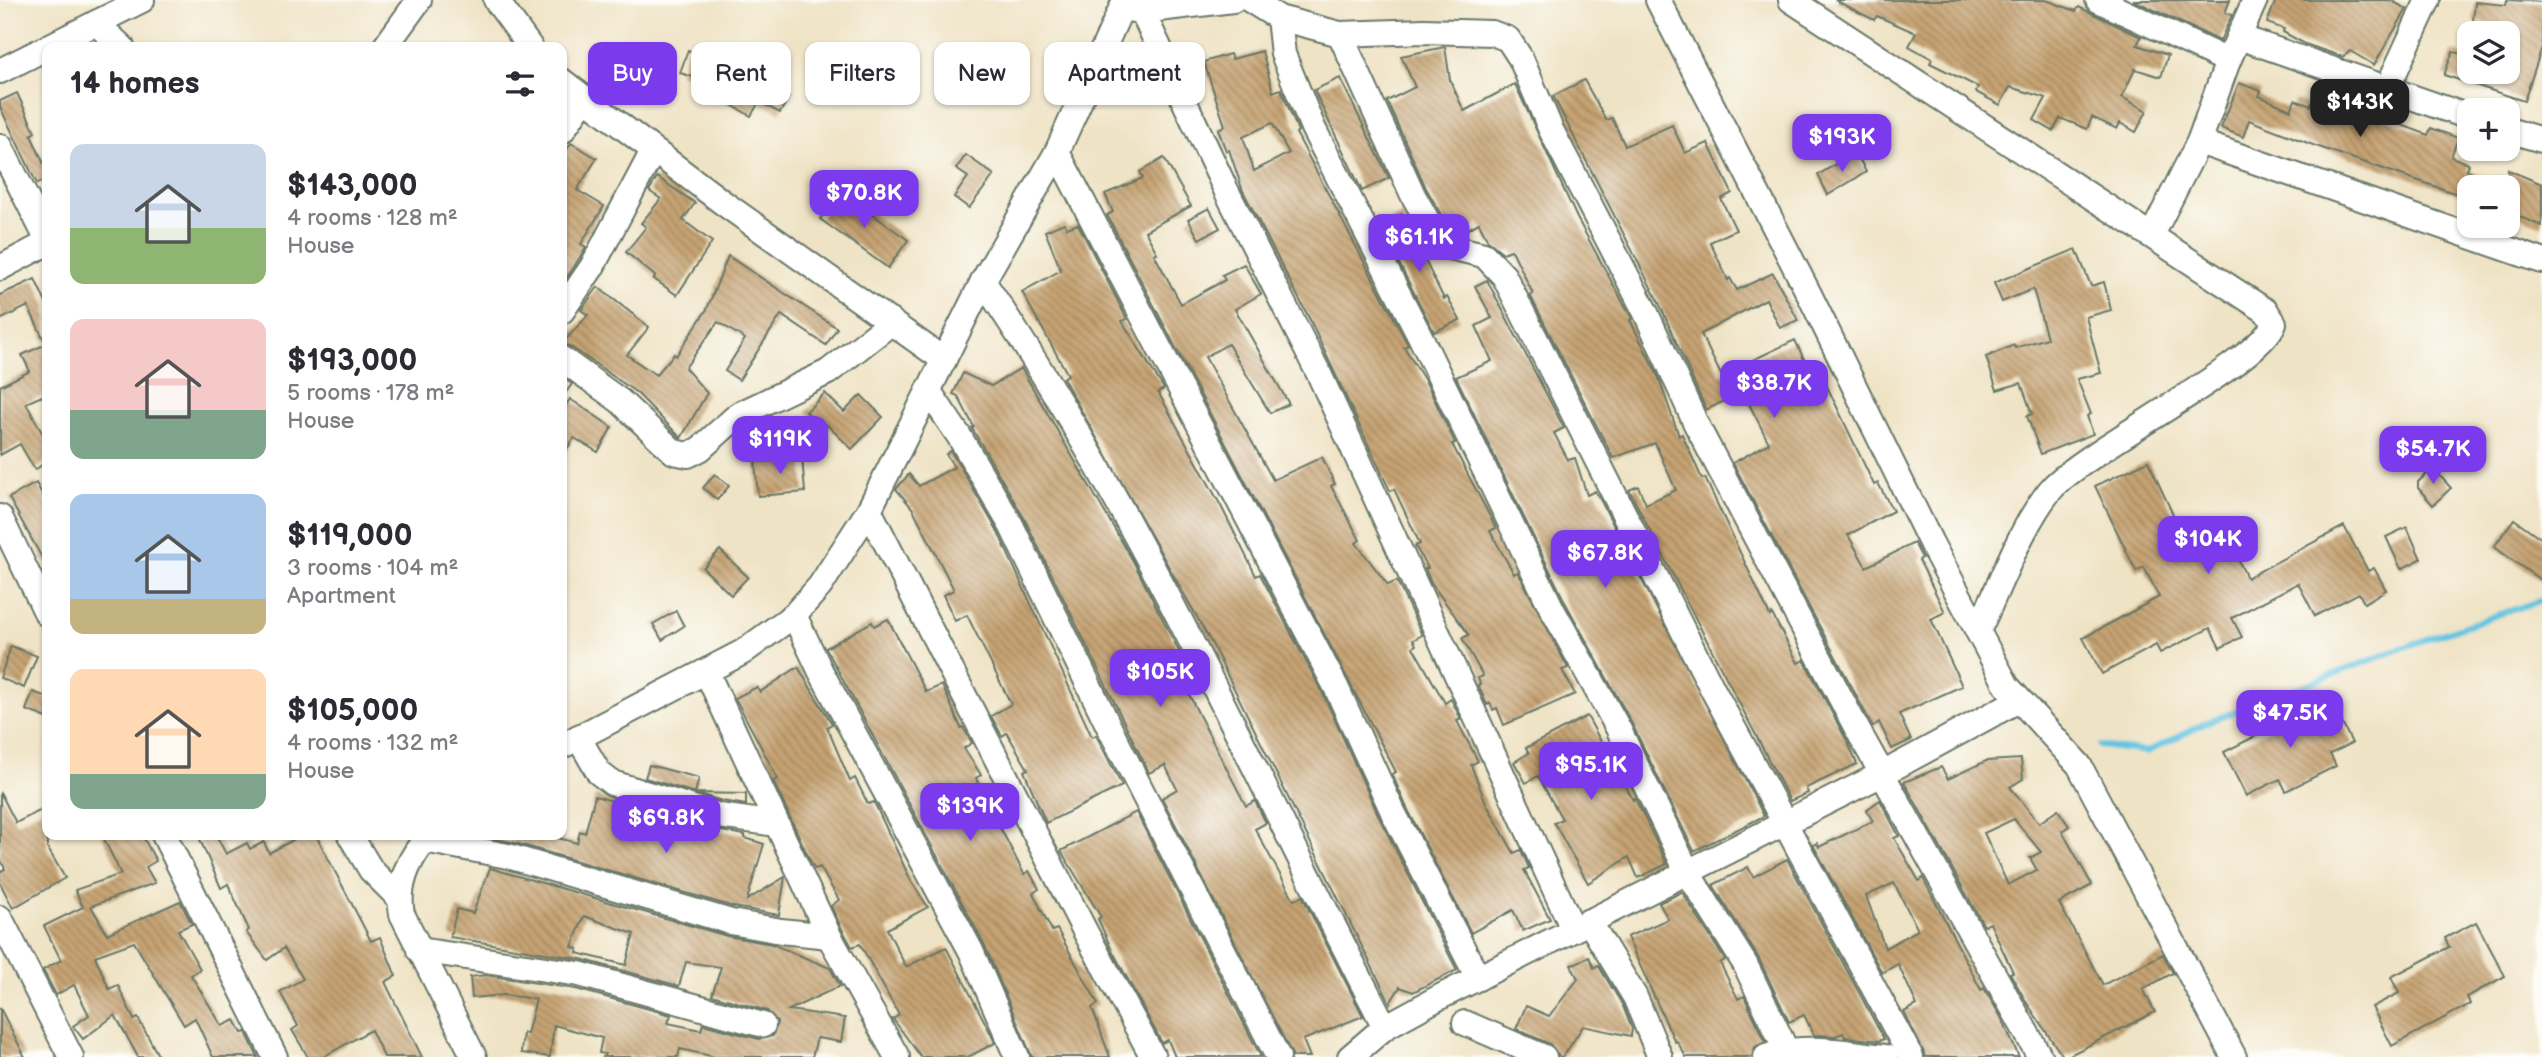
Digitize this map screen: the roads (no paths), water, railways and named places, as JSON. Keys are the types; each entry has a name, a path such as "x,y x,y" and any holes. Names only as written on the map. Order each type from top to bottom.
{"street":[{"path":"58,42 142,0"},
{"path":"389,42 419,0"},
{"path":"496,0 519,42"},
{"path":"1130,7 1234,0"},
{"path":"1250,0 1279,19 1340,34 1424,31 1492,33 1508,39 1521,59 1551,130 1646,313 1696,424 1856,727 2040,1057"},
{"path":"1658,0 1716,109 1978,632 2017,701 2079,765 2234,1057"},
{"path":"1791,0 2152,234 2266,311 2274,323 2270,335 2233,364 2090,456 2053,487 2036,510 1978,632"},
{"path":"2098,0 2228,61"},
{"path":"2152,234 2199,142 2228,61 2255,0"},
{"path":"2386,91 2428,0"},
{"path":"776,824 719,816 612,783 570,742 707,673 754,645 794,615 820,586 869,510 930,393 983,281 1057,152 1130,7"},
{"path":"1130,7 1320,376 1581,925 1635,997 1652,1051"},
{"path":"1279,19 1283,54 1313,128 1419,334 1552,609 1618,728 1688,873 1745,964 1776,1053 1885,1057"},
{"path":"96,23 117,42"},
{"path":"1340,34 1413,195 1441,245 1484,255 1504,276 1714,692 1786,821 1910,1057"},
{"path":"2239,37 2386,91 2457,113"},
{"path":"0,71 42,50"},
{"path":"567,84 653,151 944,360"},
{"path":"567,124 584,99"},
{"path":"2520,134 2542,140"},
{"path":"2199,142 2542,261"},
{"path":"0,146 42,231"},
{"path":"567,304 592,267 653,151"},
{"path":"1057,152 1336,687 1393,812 1478,978"},
{"path":"0,268 42,244"},
{"path":"983,281 1042,368 1184,625 1275,812 1385,1027"},
{"path":"567,363 620,401 674,452 688,455 700,449 738,415 828,372 891,323"},
{"path":"930,393 959,436 1011,525 1273,1055"},
{"path":"869,510 1080,922 1153,1057"},
{"path":"0,517 42,604"},
{"path":"794,615 840,708 971,951 1017,1057"},
{"path":"707,673 830,936 897,1057"},
{"path":"1350,1057 1385,1027 1884,773 2017,701"},
{"path":"166,840 275,1057"},
{"path":"353,840 371,870 398,897"},
{"path":"425,840 406,871 398,897 402,914 419,950 474,1057"},
{"path":"440,840 508,856 732,922 781,932 830,936"},
{"path":"0,918 71,1057"},
{"path":"419,950 579,974 763,1026"},
{"path":"1465,1023 1544,1057"}],"waterway":[{"path":"2100,746 2147,752 2210,721 2429,638 2542,600"}]}
